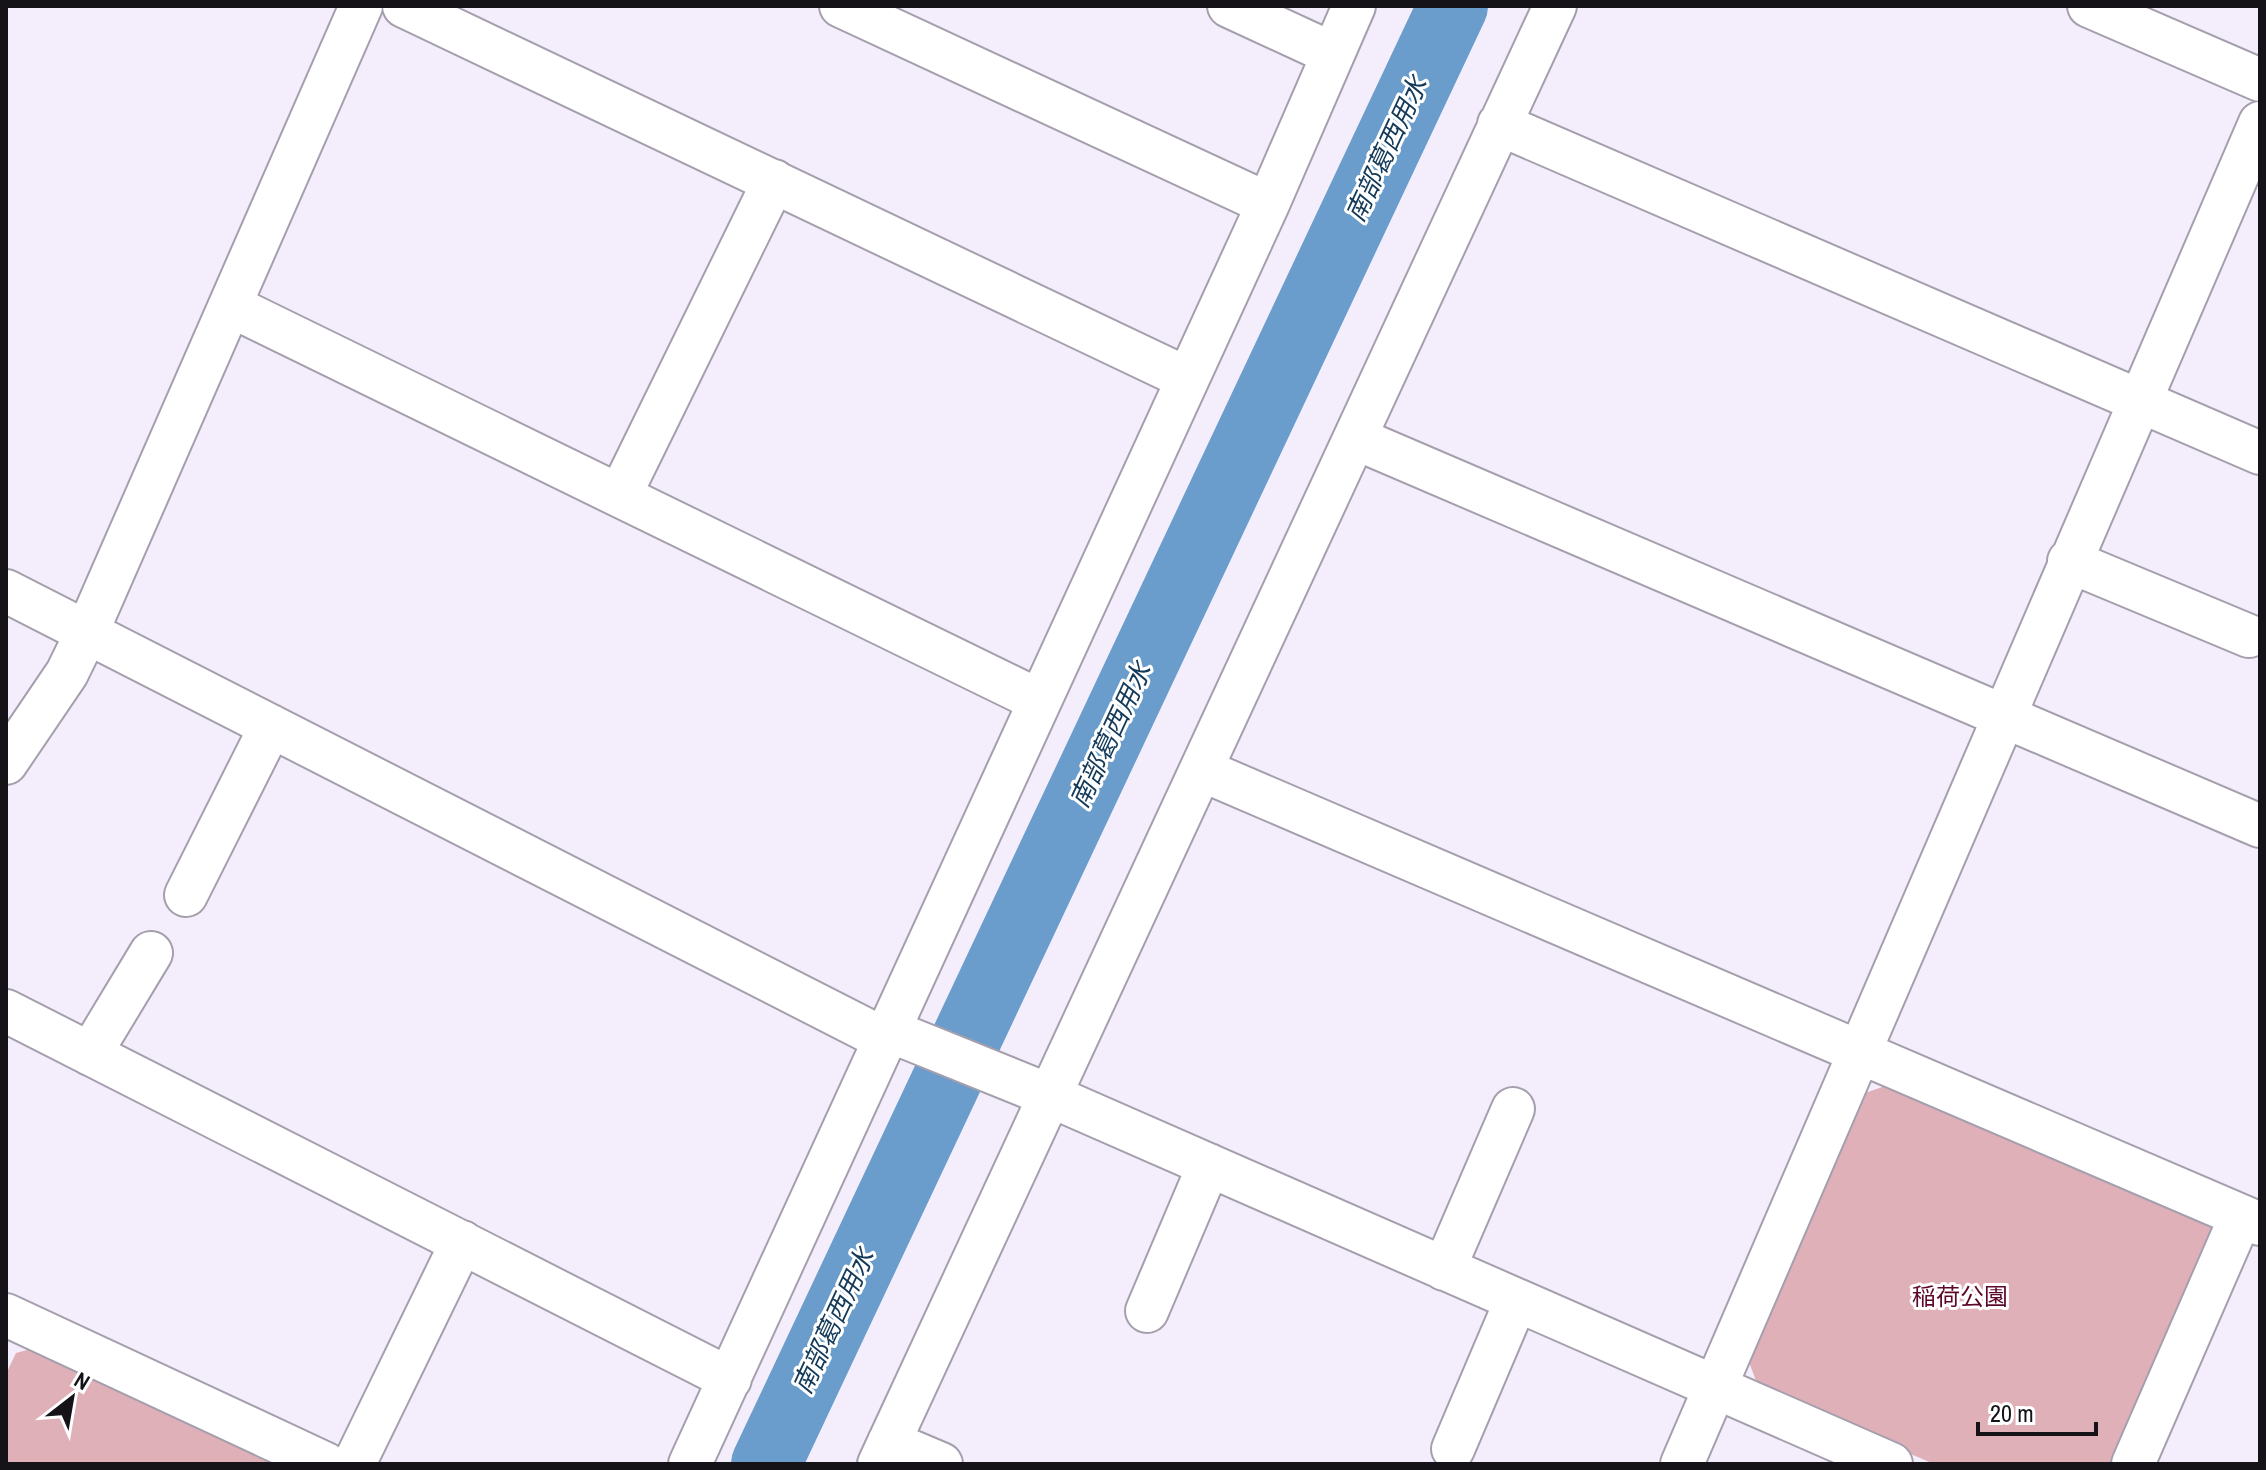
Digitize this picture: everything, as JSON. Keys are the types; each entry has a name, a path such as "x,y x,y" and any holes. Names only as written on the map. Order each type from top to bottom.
{"street":[{"path":"6,763 67,673 87,632 361,6"},
{"path":"404,6 1186,378"},
{"path":"841,6 1268,204"},
{"path":"1229,6 1333,54"},
{"path":"690,1464 1268,204 1354,6"},
{"path":"941,1464 884,1453 1555,6"},
{"path":"2089,6 2260,80"},
{"path":"1682,1464 2137,401 2260,123"},
{"path":"1499,124 2260,453"},
{"path":"620,495 774,181"},
{"path":"231,306 1040,701"},
{"path":"1355,438 2260,826"},
{"path":"2069,561 2249,636"},
{"path":"6,591 888,1036 1051,1096 1891,1464"},
{"path":"186,895 271,726"},
{"path":"1202,770 2250,1220 2133,1464"},
{"path":"90,1054 151,953"},
{"path":"6,1011 730,1379"},
{"path":"1444,1269 1513,1109"},
{"path":"1147,1311 1209,1165"},
{"path":"354,1464 462,1242"},
{"path":"1453,1449 1516,1301"},
{"path":"9,1325 326,1464"}],"green space":[{"name":"稲荷公園","path":"1885,1086 2207,1222 2216,1237 2116,1464 1934,1464 1759,1389 1749,1362 1865,1093"},
{"path":"34,1348 287,1464 6,1464 6,1374 16,1353"}],"waterway":[{"name":"南部葛西用水","path":"766,1464 1453,6"}]}
